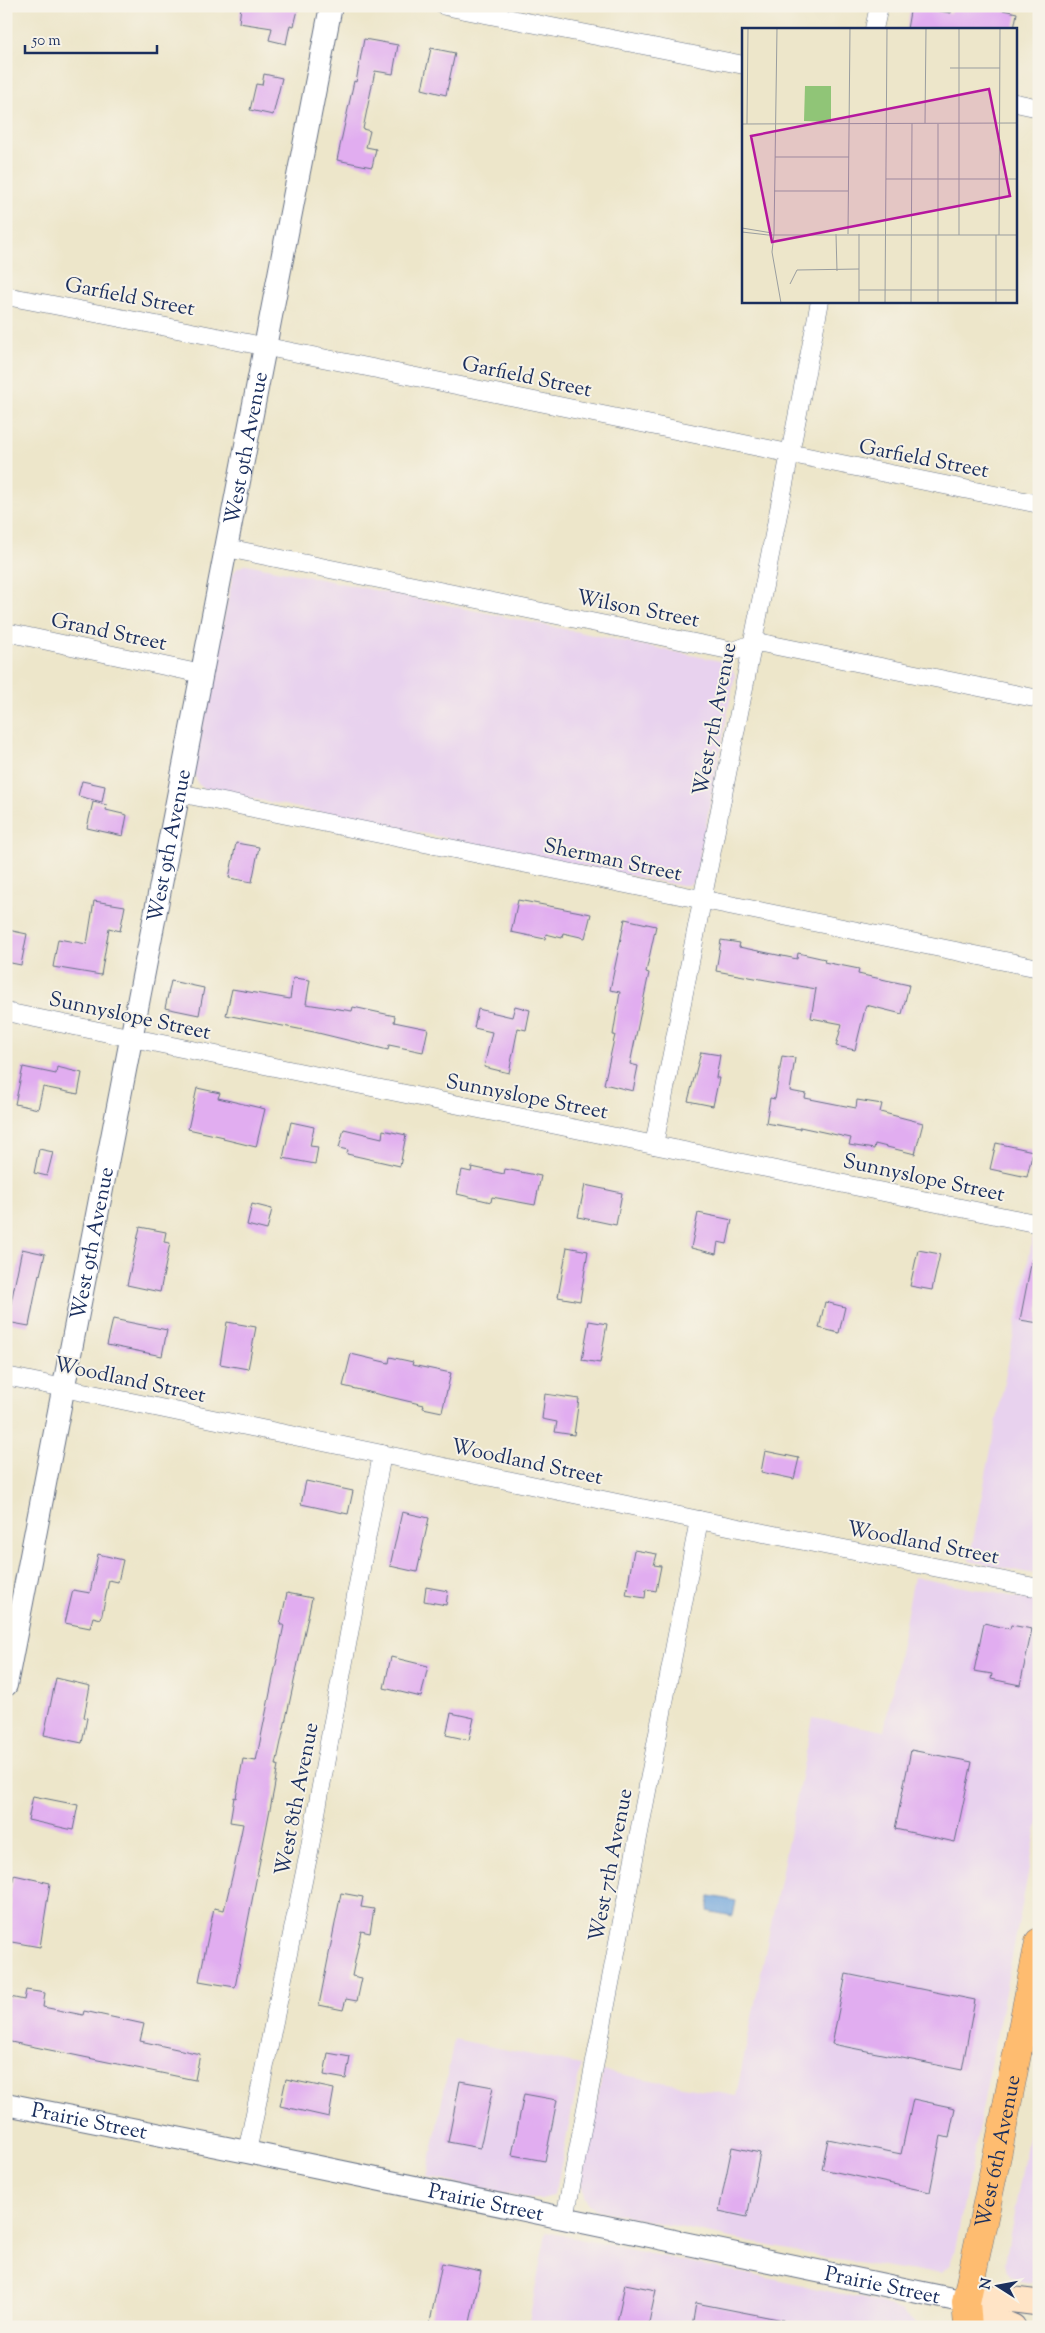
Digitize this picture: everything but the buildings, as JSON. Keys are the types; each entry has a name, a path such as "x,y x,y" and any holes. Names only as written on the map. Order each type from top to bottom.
{"main road":[{"name":"West 6th Avenue","path":"952,2327 967,2314 1039,1942"},
{"name":"Prairie Street","path":"967,2314 990,2297 1039,2303"},
{"name":"Prairie Street","path":"967,2314 987,2316 1013,2327"}],"street":[{"name":"West 9th Avenue","path":"6,1685 332,6"},
{"path":"445,6 742,65"},
{"path":"874,28 879,6"},
{"path":"1018,103 1039,108"},
{"name":"Garfield Street","path":"6,296 266,344 790,454 1039,504"},
{"name":"West 7th Avenue","path":"654,1145 820,302"},
{"name":"Wilson Street","path":"227,548 734,650 762,643 1039,699"},
{"name":"Grand Street","path":"6,632 202,674"},
{"name":"Sherman Street","path":"179,793 1039,968"},
{"name":"Sunnyslope Street","path":"6,1012 1039,1224"},
{"name":"Woodland Street","path":"6,1376 699,1520 1039,1588"},
{"name":"West 8th Avenue","path":"247,2152 308,1858 382,1454"},
{"name":"West 7th Avenue","path":"564,2218 699,1520"},
{"name":"Prairie Street","path":"6,2104 564,2218 967,2314"}],"shaded area":[{"path":"247,564 730,663 735,675 696,876 693,882 688,885 677,885 205,789 198,784 194,774 194,767 233,574 237,568"},
{"path":"1033,1236 1039,1237 1039,1575 969,1561"},
{"path":"914,1577 1039,1602 1039,1818 954,2254 949,2265 941,2271 920,2272 808,2254 597,2210 588,2203 584,2196 581,2181 603,2071 736,2096 813,1718 884,1731"},
{"path":"454,2039 581,2065 557,2185 552,2196 534,2199 427,2177"},
{"path":"1039,2079 1039,2284 1020,2281 1011,2276 1007,2271 1005,2262"},
{"path":"546,2232 880,2302 903,2311 918,2327 528,2327"}],"water":[{"path":"710,1896 736,1901 733,1916 707,1911"}]}
